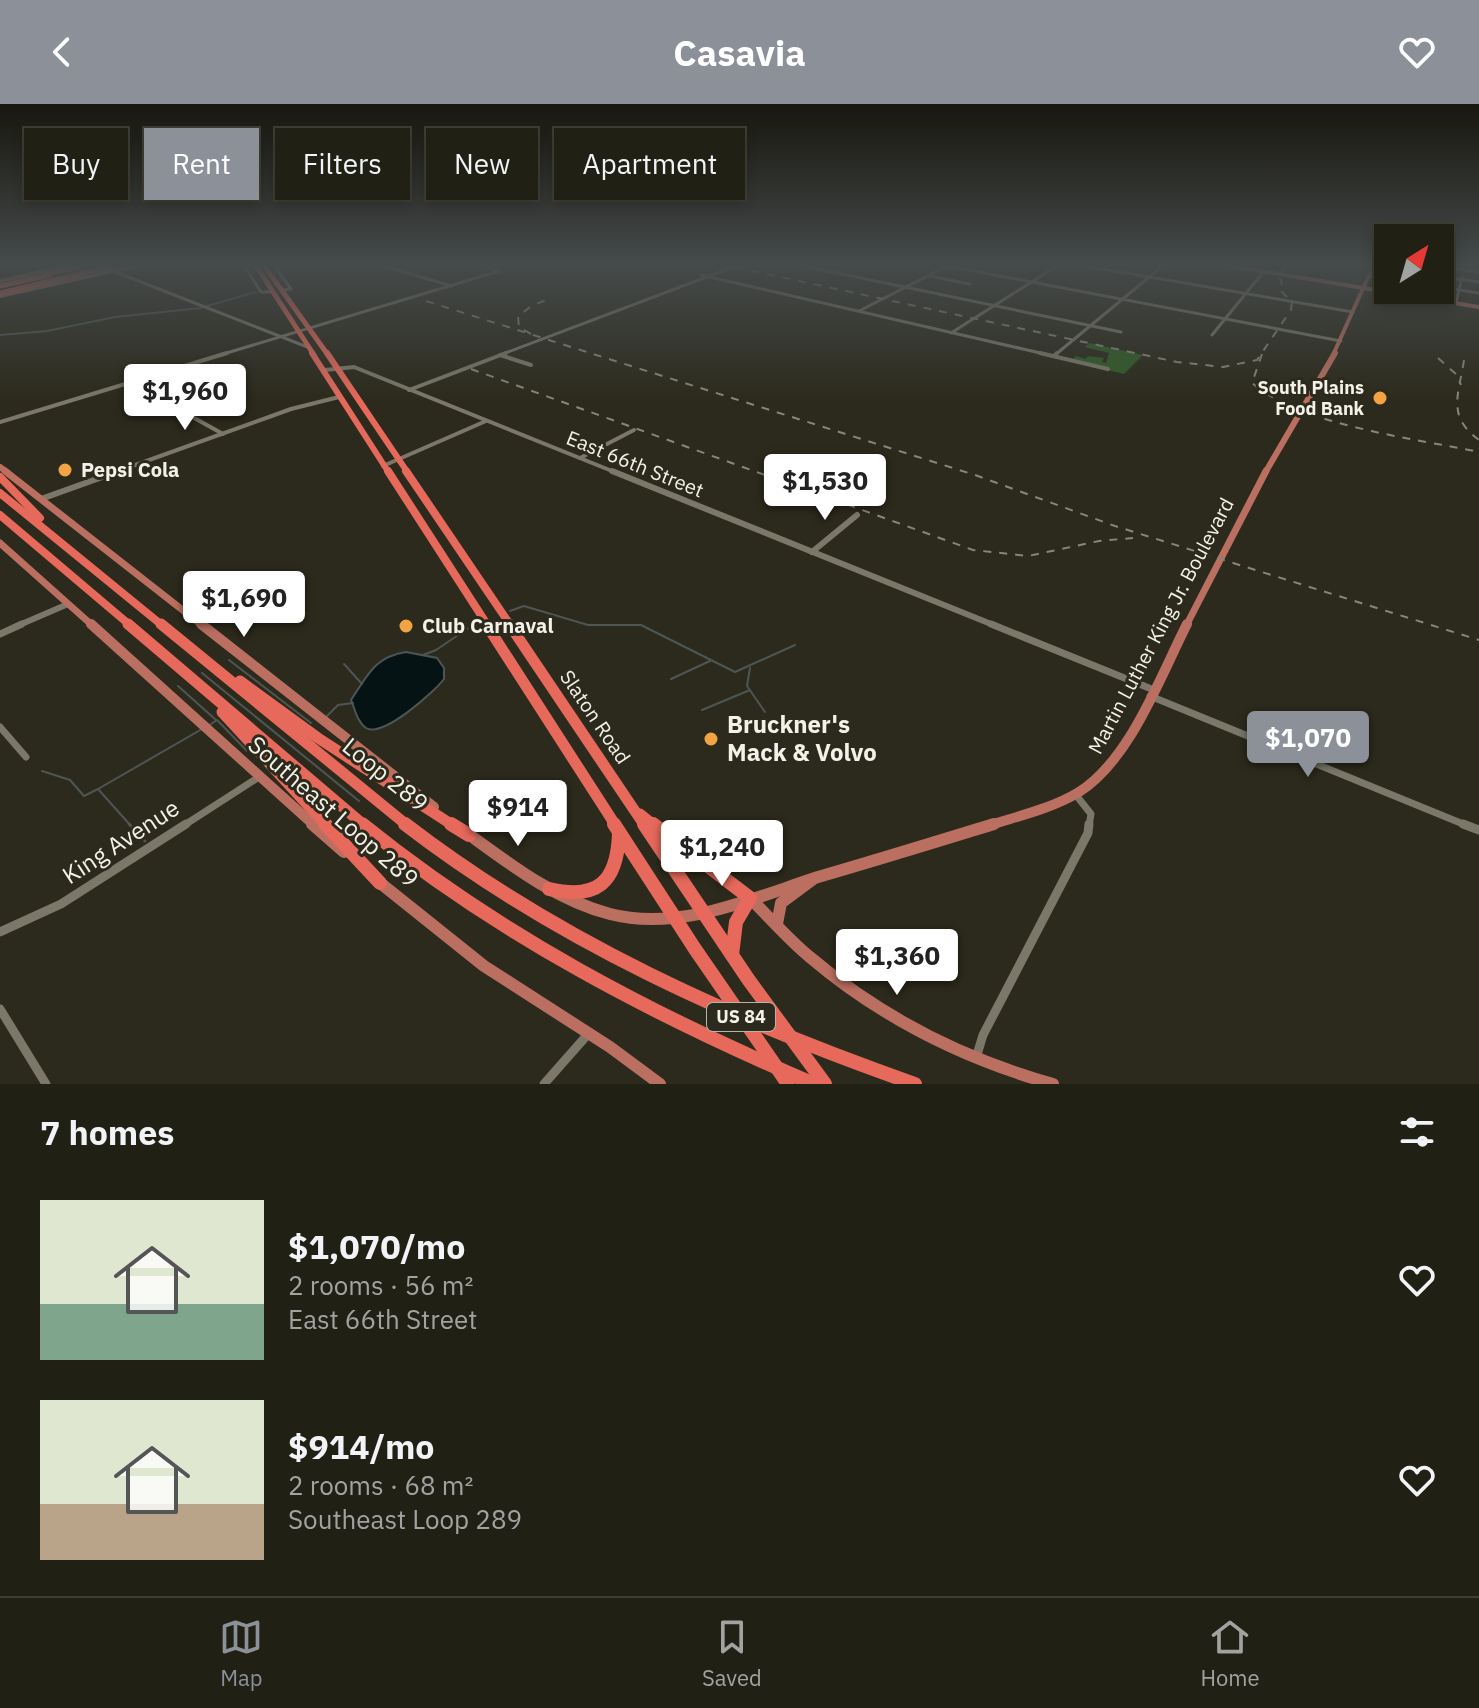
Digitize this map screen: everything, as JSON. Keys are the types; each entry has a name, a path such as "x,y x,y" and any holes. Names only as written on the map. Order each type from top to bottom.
{"highway":[{"name":"Slaton Road","path":"290,310 337,368 633,810 825,1084"},
{"name":"Slaton Road","path":"304,330 310,348 339,397 410,509 422,521 675,918 788,1084"},
{"path":"349,412 365,409"},
{"path":"0,477 67,546"},
{"name":"Loop 289","path":"0,493 408,826 472,873 577,936 697,999 846,1060 915,1084"},
{"path":"0,515 365,826 459,898 549,955 711,1040 814,1084"},
{"path":"0,524 33,543"},
{"path":"187,645 318,738 469,835"},
{"path":"167,656 176,671 216,705 380,883"},
{"path":"566,746 585,738"},
{"path":"633,810 750,898 736,922 732,955"},
{"path":"549,889 578,893 604,884 618,861 619,830"}],"main road":[{"name":"Martin Luther King Jr. Boulevard","path":"675,918 1045,808 1076,795 1115,761 1286,433 1341,341 1353,312"},
{"path":"0,467 469,835 549,889 579,904 610,914 643,919 675,918"},
{"name":"Southeast Loop 289","path":"0,543 380,883 483,966 589,1033 660,1084"},
{"path":"777,925 775,915 779,904 818,875"},
{"path":"750,898 809,957 869,1002 926,1035 976,1058 1053,1084"}],"street":[{"path":"214,310 310,348"},
{"path":"0,422 372,310"},
{"path":"409,390 617,310"},
{"path":"852,310 1108,369"},
{"path":"951,333 987,310"},
{"path":"1016,310 1121,332"},
{"path":"1054,356 1110,310"},
{"path":"1177,310 1341,341"},
{"path":"1212,335 1232,310"},
{"path":"1340,310 1353,312"},
{"path":"500,355 531,365"},
{"name":"East 66th Street","path":"325,370 354,367 812,552 1479,830"},
{"path":"41,499 301,406 339,397"},
{"path":"171,405 223,434"},
{"path":"383,466 486,421"},
{"path":"579,459 634,430"},
{"path":"812,552 857,515"},
{"path":"0,634 68,604"},
{"path":"0,727 26,757"},
{"name":"King Avenue","path":"0,932 61,904 259,777"},
{"path":"976,1058 983,1035 1088,833 1091,814 1076,795"},
{"path":"0,1009 46,1084"},
{"path":"544,1084 589,1033"}],"green space":[{"path":"1089,343 1143,355 1124,374 1071,361 1076,356 1086,359 1088,356 1104,358 1102,362 1106,363 1109,353 1085,347"}],"shaded area":[{"path":"406,652 437,658 444,668 444,679 396,720 374,729 366,728 358,719 351,700 379,663"}],"waterway":[{"path":"0,335 47,331 115,317 184,310"},
{"path":"510,611 524,606 588,625 641,625 735,672 795,645"},
{"path":"423,655 436,650 476,623"},
{"path":"229,660 311,723"},
{"path":"671,679 710,661"},
{"path":"344,664 362,684"},
{"path":"750,668 747,686 750,690"},
{"path":"202,673 359,801"},
{"path":"178,686 216,720"},
{"path":"702,710 750,690"},
{"path":"750,690 765,712"},
{"path":"327,716 338,705 353,703"},
{"path":"208,726 217,720 247,751"},
{"path":"98,789 202,729"},
{"path":"42,771 70,780 84,796 98,789"},
{"path":"98,789 131,826"},
{"path":"129,824 145,841"}],"railway":[{"path":"454,310 975,475 1115,526 1479,640"},
{"path":"527,310 518,316 519,327 531,334"},
{"path":"933,310 1177,362 1223,367 1257,360 1291,310"},
{"path":"1262,354 1252,383 1300,410 1360,428 1479,452"},
{"path":"1438,358 1457,375 1460,383"},
{"path":"1460,383 1464,360"},
{"path":"471,369 973,550 1028,556 1099,541 1133,538"},
{"path":"1460,383 1458,413 1479,440"}],"place":[{"name":"South Plains Food Bank","path":"1380,398"},
{"name":"Pepsi Cola","path":"65,470"},
{"name":"Club Carnaval","path":"406,626"},
{"name":"Bruckner's Mack & Volvo","path":"711,739"}]}
